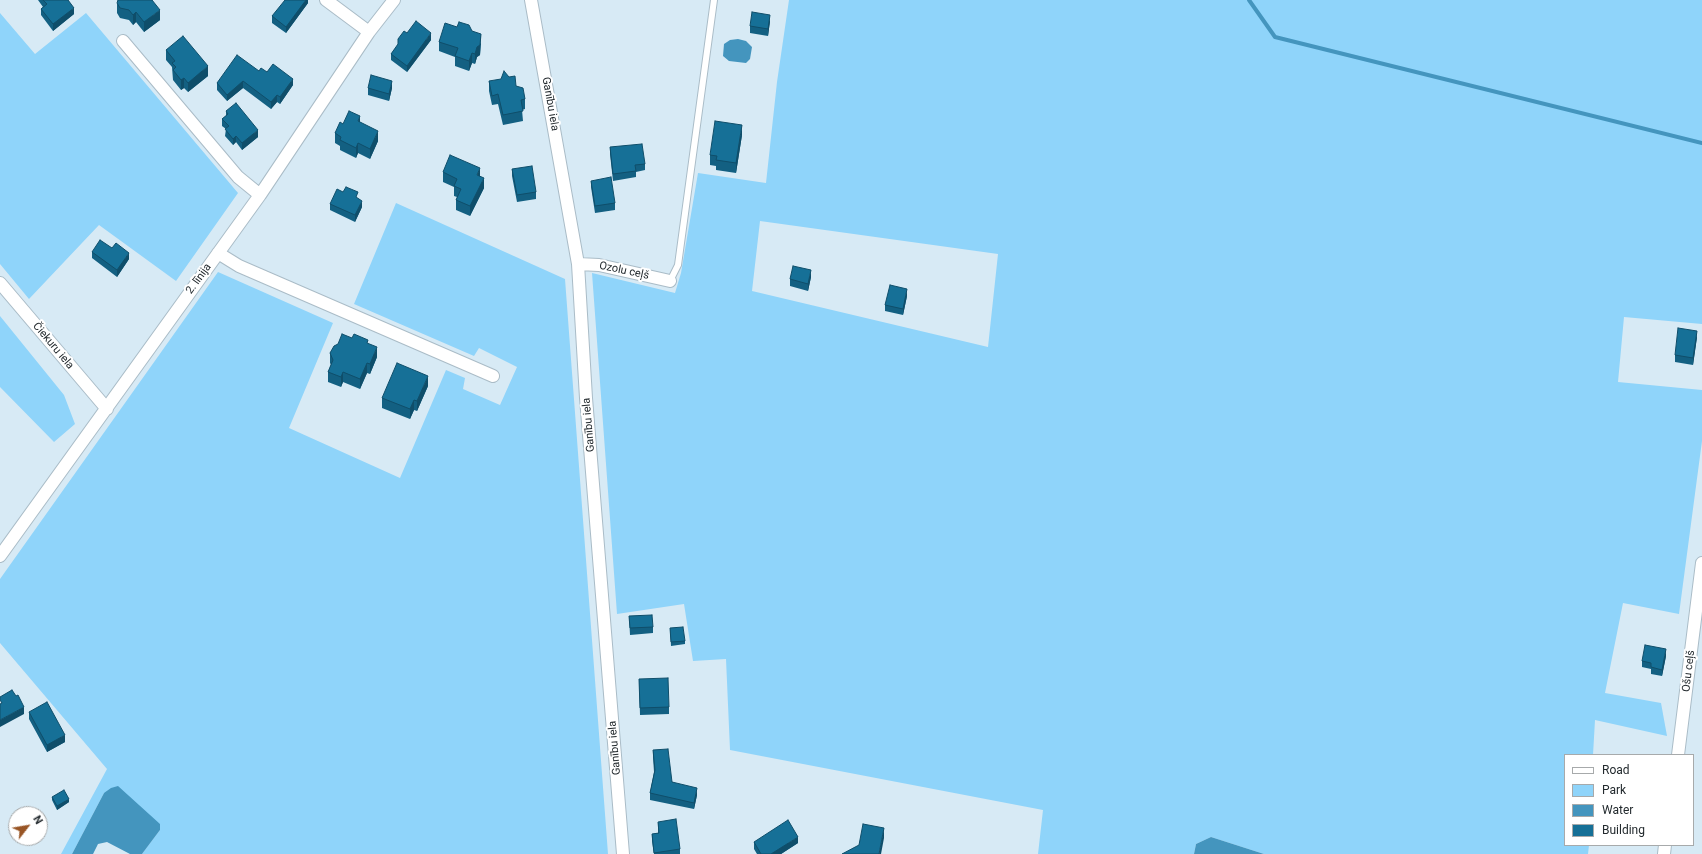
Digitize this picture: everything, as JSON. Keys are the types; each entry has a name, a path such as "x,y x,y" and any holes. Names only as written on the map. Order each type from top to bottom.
{"street":[{"path":"326,0 369,32"},
{"name":"2. līnija","path":"0,556 260,194 369,32 394,0"},
{"name":"Ganību iela","path":"531,0 578,264 586,398 623,854"},
{"path":"123,41 238,177 260,194"},
{"path":"218,253 239,266 493,376"},
{"name":"Ozolu ceļš","path":"578,264 599,265 670,281"},
{"name":"Čiekuru iela","path":"0,283 107,409"},
{"name":"Ošu ceļš","path":"1678,754 1701,581 1702,563"}],"lane":[{"path":"670,281 678,265 714,0"}],"green space":[{"path":"789,0 1702,0 1702,324 1624,317 1618,382 1702,390 1702,441 1679,614 1623,603 1605,693 1661,703 1667,736 1595,720 1593,754 1564,754 1564,846 1589,846 1588,854 1264,854 1211,837 1196,844 1194,854 1038,854 1043,810 730,750 726,659 693,661 684,604 617,614 592,273 675,293 681,273 698,173 766,183 777,82","holes":["760,221 998,254 988,347 752,291"]},
{"path":"0,13 35,54 86,13 238,193 176,281 99,225 29,299 0,264"},
{"path":"396,203 565,279 608,854 142,854 160,830 104,793 72,854 61,854 107,769 0,643 0,579 218,272 333,323 289,428 400,478 446,370 465,378 463,389 500,405 517,367 479,348 474,356 354,304"},
{"path":"0,316 64,395 75,424 54,442 0,387"}],"water":[{"path":"738,39 746,41 752,47 750,59 746,63 729,61 723,56 724,44 730,40"},
{"path":"118,786 160,824 160,830 142,854 130,854 107,842 98,844 93,854 72,854 104,793 111,788"},
{"path":"1211,837 1264,854 1194,854 1196,844"}],"building":[{"path":"43,0 68,0 74,8 53,24 41,9 47,4"},
{"path":"118,0 152,0 160,10 144,22 136,12 133,15 129,10 120,8 117,3"},
{"path":"285,0 306,0 286,27 272,16"},
{"path":"752,12 770,15 768,29 750,26"},
{"path":"416,21 431,33 407,66 391,54 398,44 398,39 404,31 407,33"},
{"path":"459,22 469,25 472,31 481,34 480,45 477,47 475,54 472,53 469,61 455,56 458,48 439,42 445,23 457,27"},
{"path":"183,36 208,66 188,83 184,78 181,80 173,70 176,67 172,63 175,61 166,50"},
{"path":"237,55 259,71 261,68 267,72 273,64 293,79 280,97 277,95 271,102 243,81 227,95 217,83"},
{"path":"504,71 509,77 515,76 516,86 523,88 525,99 521,100 523,111 503,115 498,94 492,96 489,81 501,79"},
{"path":"371,75 392,81 389,94 368,88"},
{"path":"236,103 258,130 242,143 236,136 233,139 225,129 229,126 222,119 228,114 226,111"},
{"path":"349,111 360,116 358,121 378,131 370,149 358,143 356,148 340,140 341,137 335,133 340,122 343,124"},
{"path":"715,121 742,125 736,163 716,160 717,156 710,155"},
{"path":"642,144 645,164 635,165 636,171 613,174 610,147"},
{"path":"450,155 480,168 477,175 484,178 470,206 456,200 461,189 454,186 457,179 443,172"},
{"path":"532,166 536,192 517,195 512,169"},
{"path":"611,177 615,203 595,206 591,181"},
{"path":"346,187 358,192 356,197 362,201 355,215 330,204 337,189 343,192"},
{"path":"100,240 112,248 116,243 129,253 117,270 92,252"},
{"path":"793,266 811,270 808,284 790,279"},
{"path":"890,285 907,289 903,309 885,305"},
{"path":"1678,328 1697,331 1693,358 1675,355"},
{"path":"342,334 352,338 354,334 368,340 367,343 377,347 370,364 367,363 360,379 343,372 341,377 328,372 333,360 330,353 334,346 338,344"},
{"path":"397,363 428,376 417,401 414,400 410,409 382,398"},
{"path":"652,615 653,627 630,628 629,616"},
{"path":"683,627 685,641 671,642 670,628"},
{"path":"1645,645 1666,649 1662,670 1651,667 1651,663 1642,661"},
{"path":"668,678 669,707 640,708 639,679"},
{"path":"12,690 16,696 18,695 24,707 0,720 0,704 2,703 0,697"},
{"path":"47,702 65,735 47,745 29,712"},
{"path":"668,749 672,782 697,788 694,803 650,793 655,770 653,750"},
{"path":"64,790 69,799 57,806 52,797"},
{"path":"676,819 680,849 654,853 652,834 659,833 658,822"},
{"path":"788,820 798,837 771,854 761,854 754,842"},
{"path":"863,824 884,828 879,854 842,854 859,845"}],"waterway":[{"path":"1249,0 1275,37 1702,143"}]}
